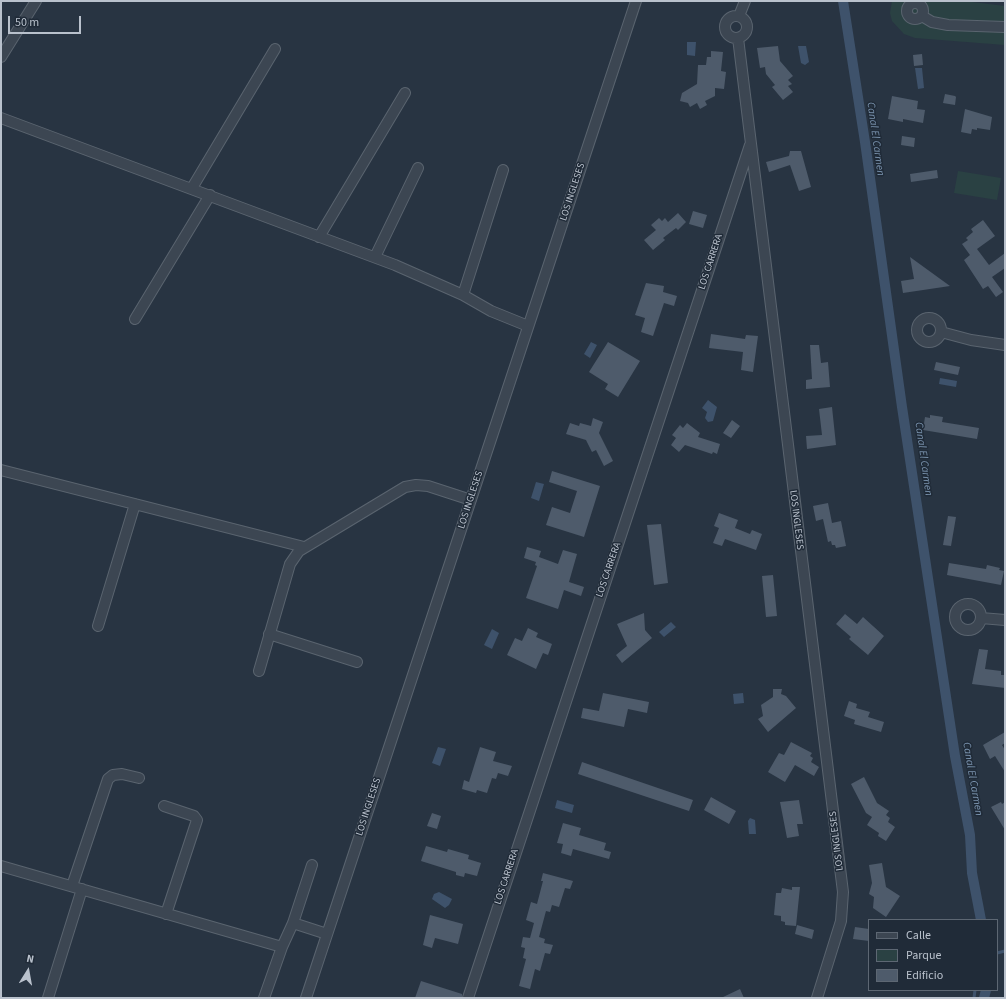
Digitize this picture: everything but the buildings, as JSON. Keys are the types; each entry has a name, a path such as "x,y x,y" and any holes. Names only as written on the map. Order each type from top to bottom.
{"street":[{"path":"1,57 36,1"},
{"name":"LOS INGLESES","path":"306,998 636,1"},
{"path":"739,16 745,1"},
{"path":"739,16 744,19 747,28 744,34 738,38 728,34 725,27 726,23 731,17 739,16"},
{"path":"922,16 932,22 948,25 1005,27"},
{"name":"LOS INGLESES","path":"738,38 843,896 841,921 817,998"},
{"path":"192,188 275,49"},
{"path":"319,236 405,93"},
{"path":"1,118 192,188 416,273 491,311 528,326"},
{"name":"LOS CARRERA","path":"468,998 751,141"},
{"path":"375,257 418,168"},
{"path":"463,296 503,170"},
{"path":"135,319 210,195"},
{"path":"941,332 971,340 1005,345"},
{"path":"1,470 304,547"},
{"path":"259,672 269,634 294,555 304,547 405,487 416,485 428,486 471,500"},
{"path":"98,626 135,504"},
{"path":"981,618 1005,620"},
{"path":"269,634 357,662"},
{"path":"72,886 108,779 113,775 122,774 139,778"},
{"path":"164,806 194,816 197,820 166,914"},
{"path":"264,998 282,947 293,923 312,865"},
{"path":"1,866 282,947"},
{"path":"48,998 82,889"},
{"path":"293,923 327,934"}],"green space":[{"path":"892,1 964,1 1005,6 1005,45 915,38 904,34 892,21 890,13"},
{"path":"958,171 1001,178 997,200 954,193"}],"water":[{"path":"687,42 696,42 695,56 687,55"},
{"path":"798,46 806,46 809,62 805,65 801,63"},
{"path":"915,68 922,68 924,88 918,89"},
{"path":"591,342 597,345 590,358 584,354"},
{"path":"940,378 957,381 956,387 939,384"},
{"path":"708,400 717,407 713,421 708,422 705,418 707,412 702,408"},
{"path":"536,482 544,484 539,501 531,498"},
{"path":"671,622 676,627 664,637 659,632"},
{"path":"492,629 499,633 492,649 484,645"},
{"path":"743,693 744,703 734,704 733,694"},
{"path":"438,747 446,749 440,766 432,763"},
{"path":"557,800 574,805 572,813 555,808"},
{"path":"750,818 755,820 756,834 749,834 748,821"},
{"path":"439,892 452,899 449,905 445,908 432,899 434,894"}],"waterway":[{"name":"Canal El Carmen","path":"843,1 865,142 902,407 955,756 970,835 972,873 981,919"},
{"path":"998,953 1005,951"},
{"path":"974,998 975,991"},
{"name":"Canal El Carmen","path":"984,998 986,991"}]}
